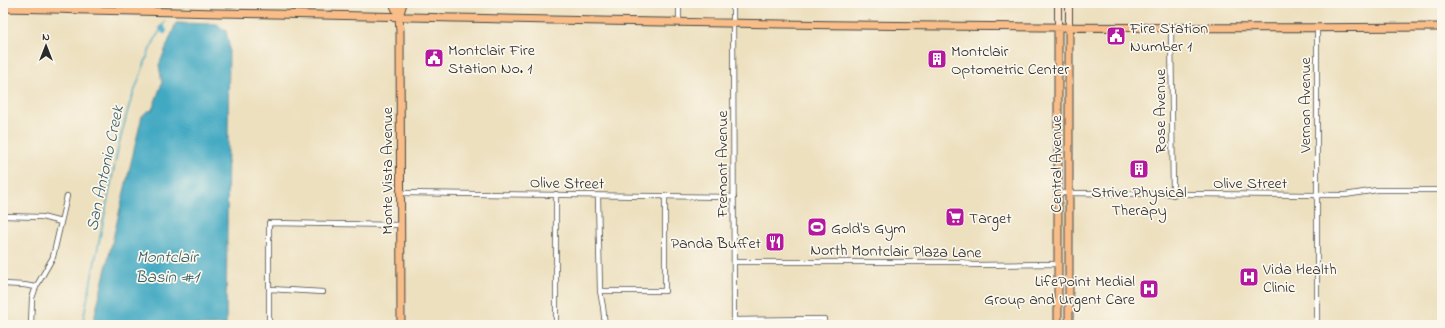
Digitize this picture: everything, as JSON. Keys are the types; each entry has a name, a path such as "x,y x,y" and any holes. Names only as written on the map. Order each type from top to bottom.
{"main road":[{"name":"Monte Vista Avenue","path":"394,3 399,17"},
{"name":"Monte Vista Avenue","path":"401,325 399,17 403,3"},
{"name":"Central Avenue","path":"1058,3 1058,325"},
{"name":"Central Avenue","path":"1069,3 1069,325"},
{"path":"3,8 733,24 1171,28 1442,27"}],"street":[{"path":"678,3 678,23"},
{"name":"Fremont Avenue","path":"733,3 734,322"},
{"name":"Rose Avenue","path":"1171,28 1173,195"},
{"name":"Vernon Avenue","path":"1317,28 1317,325"},
{"name":"Olive Street","path":"1058,193 1345,195 1377,190 1442,190"},
{"name":"Olive Street","path":"400,193 734,197"},
{"path":"556,194 556,325"},
{"path":"31,325 32,298 53,258 67,196"},
{"path":"598,196 600,291 605,325"},
{"path":"600,291 665,291 665,197"},
{"path":"3,216 42,217 61,222"},
{"path":"269,325 269,223 400,225"},
{"name":"North Montclair Plaza Lane","path":"734,262 962,262 972,265 1058,264"},
{"path":"3,284 24,285 36,288"},
{"path":"270,290 323,292"},
{"path":"734,322 824,319 824,325"}],"water":[{"name":"Montclair Basin #1","path":"176,23 217,24 226,31 229,45 226,325 93,325 142,116 146,112 152,110 162,83 159,65"}],"waterway":[{"name":"San Antonio Creek","path":"82,325 119,144 129,106 150,49 165,21"}],"place":[{"name":"Fire Station Number 1","path":"1116,36"},
{"name":"Montclair Fire Station No. 1","path":"434,58"},
{"name":"Montclair Optometric Center","path":"937,59"},
{"name":"Strive Physical Therapy","path":"1139,169"},
{"name":"Target","path":"955,217"},
{"name":"Gold's Gym","path":"817,227"},
{"name":"Panda Buffet","path":"775,242"},
{"name":"Vida Health Clinic","path":"1249,277"},
{"name":"LifePoint Medial Group and Urgent Care","path":"1149,289"}]}
